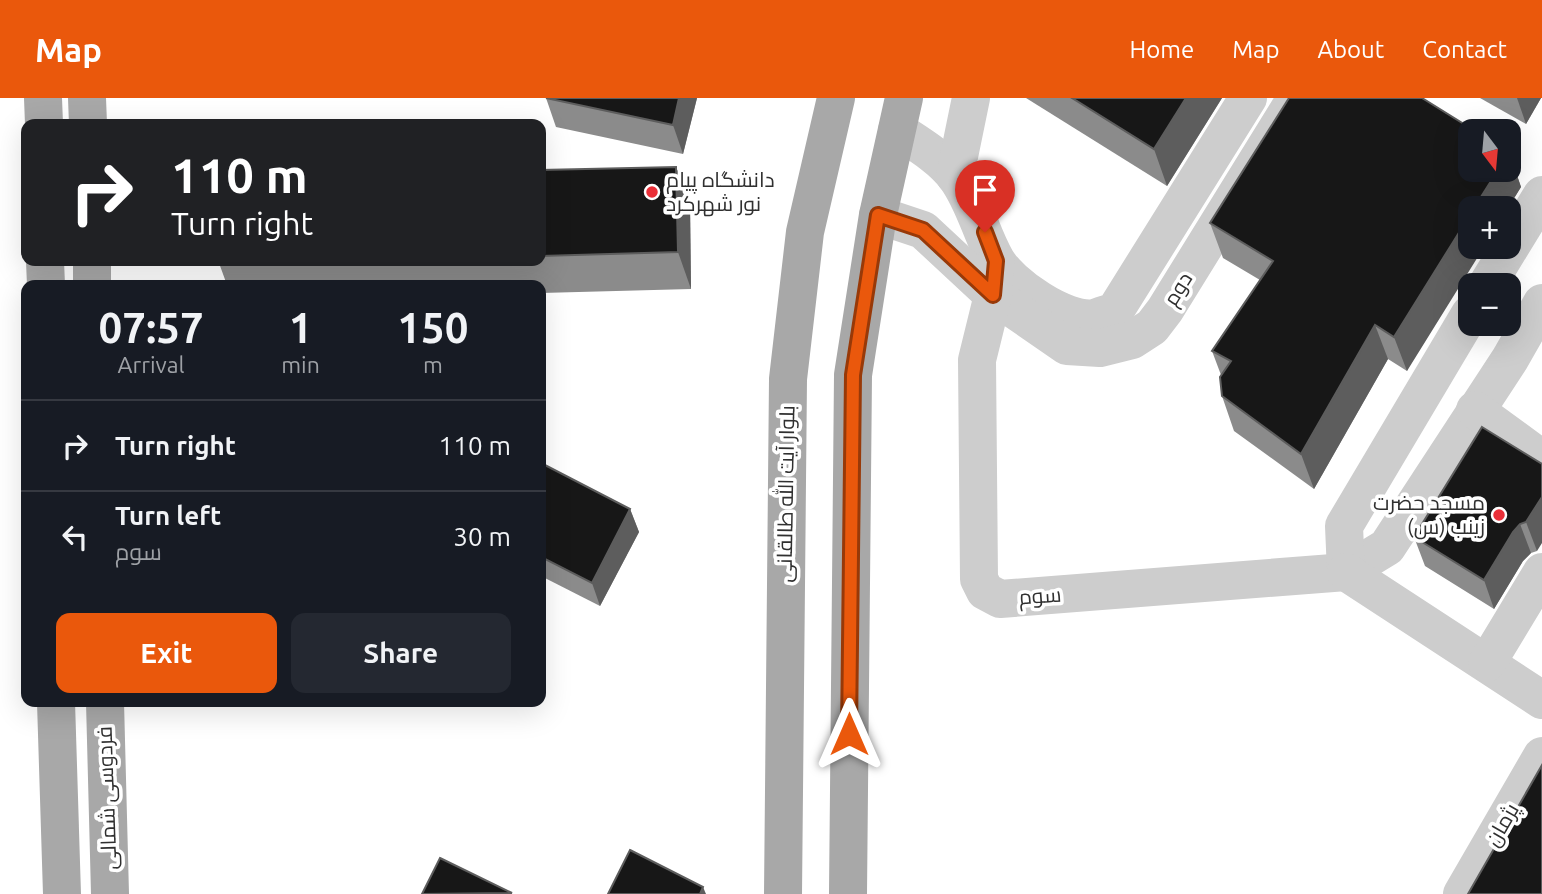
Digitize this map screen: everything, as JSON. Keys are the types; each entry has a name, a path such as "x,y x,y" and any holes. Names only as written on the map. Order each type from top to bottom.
{"main road":[{"path":"43,98 44,119"},
{"path":"87,98 88,119"},
{"name":"بلوار آیت الله طالقانی","path":"783,894 788,379 805,232 836,98"},
{"path":"848,894 853,375 878,215 900,114"},
{"path":"56,707 62,894"},
{"name":"فردوسی شمالی","path":"104,707 110,894"}],"street":[{"path":"955,176 971,98"},
{"name":"دوم","path":"1248,98 1123,325 1152,327 1165,310 1296,98"},
{"path":"900,114 955,176 971,203 995,278"},
{"path":"1495,273 1542,195"},
{"path":"878,215 923,230 995,278 1026,291 1059,312 1123,325"},
{"name":"سوم","path":"995,278 977,360 979,579 985,591 1000,599 1346,572 1387,547 1510,359 1542,303"},
{"path":"1458,334 1344,526 1346,572 1542,700"},
{"path":"1475,410 1542,459"},
{"path":"1488,663 1542,572"},
{"name":"پژمان","path":"1462,894 1542,756"}],"building":[{"path":"546,98 679,98 673,125"},
{"path":"1072,98 1186,98 1154,149"},
{"path":"1289,98 1422,98 1458,120 1458,182 1490,182 1482,196 1458,196 1458,234 1394,337 1375,325 1301,454 1222,396 1220,377 1231,361 1212,351 1273,261 1210,223"},
{"path":"676,167 678,252 546,256 546,170"},
{"name":"مسجد حضرت زینب (س)","path":"1482,427 1542,464 1542,497 1526,522 1513,532 1484,580 1414,537"},
{"path":"546,466 630,509 592,583 546,560"},
{"path":"1542,765 1542,894 1468,894"},
{"path":"630,850 703,887 700,894 608,894"},
{"path":"440,858 512,893 422,894"}],"place":[{"name":"دانشگاه پیام نور شهرکرد","path":"652,192"},
{"name":"مسجد حضرت زینب (س)","path":"1499,515"}],"route":[{"path":"849,734 853,375 878,215 923,230 993,295 996,261 985,232"}]}
